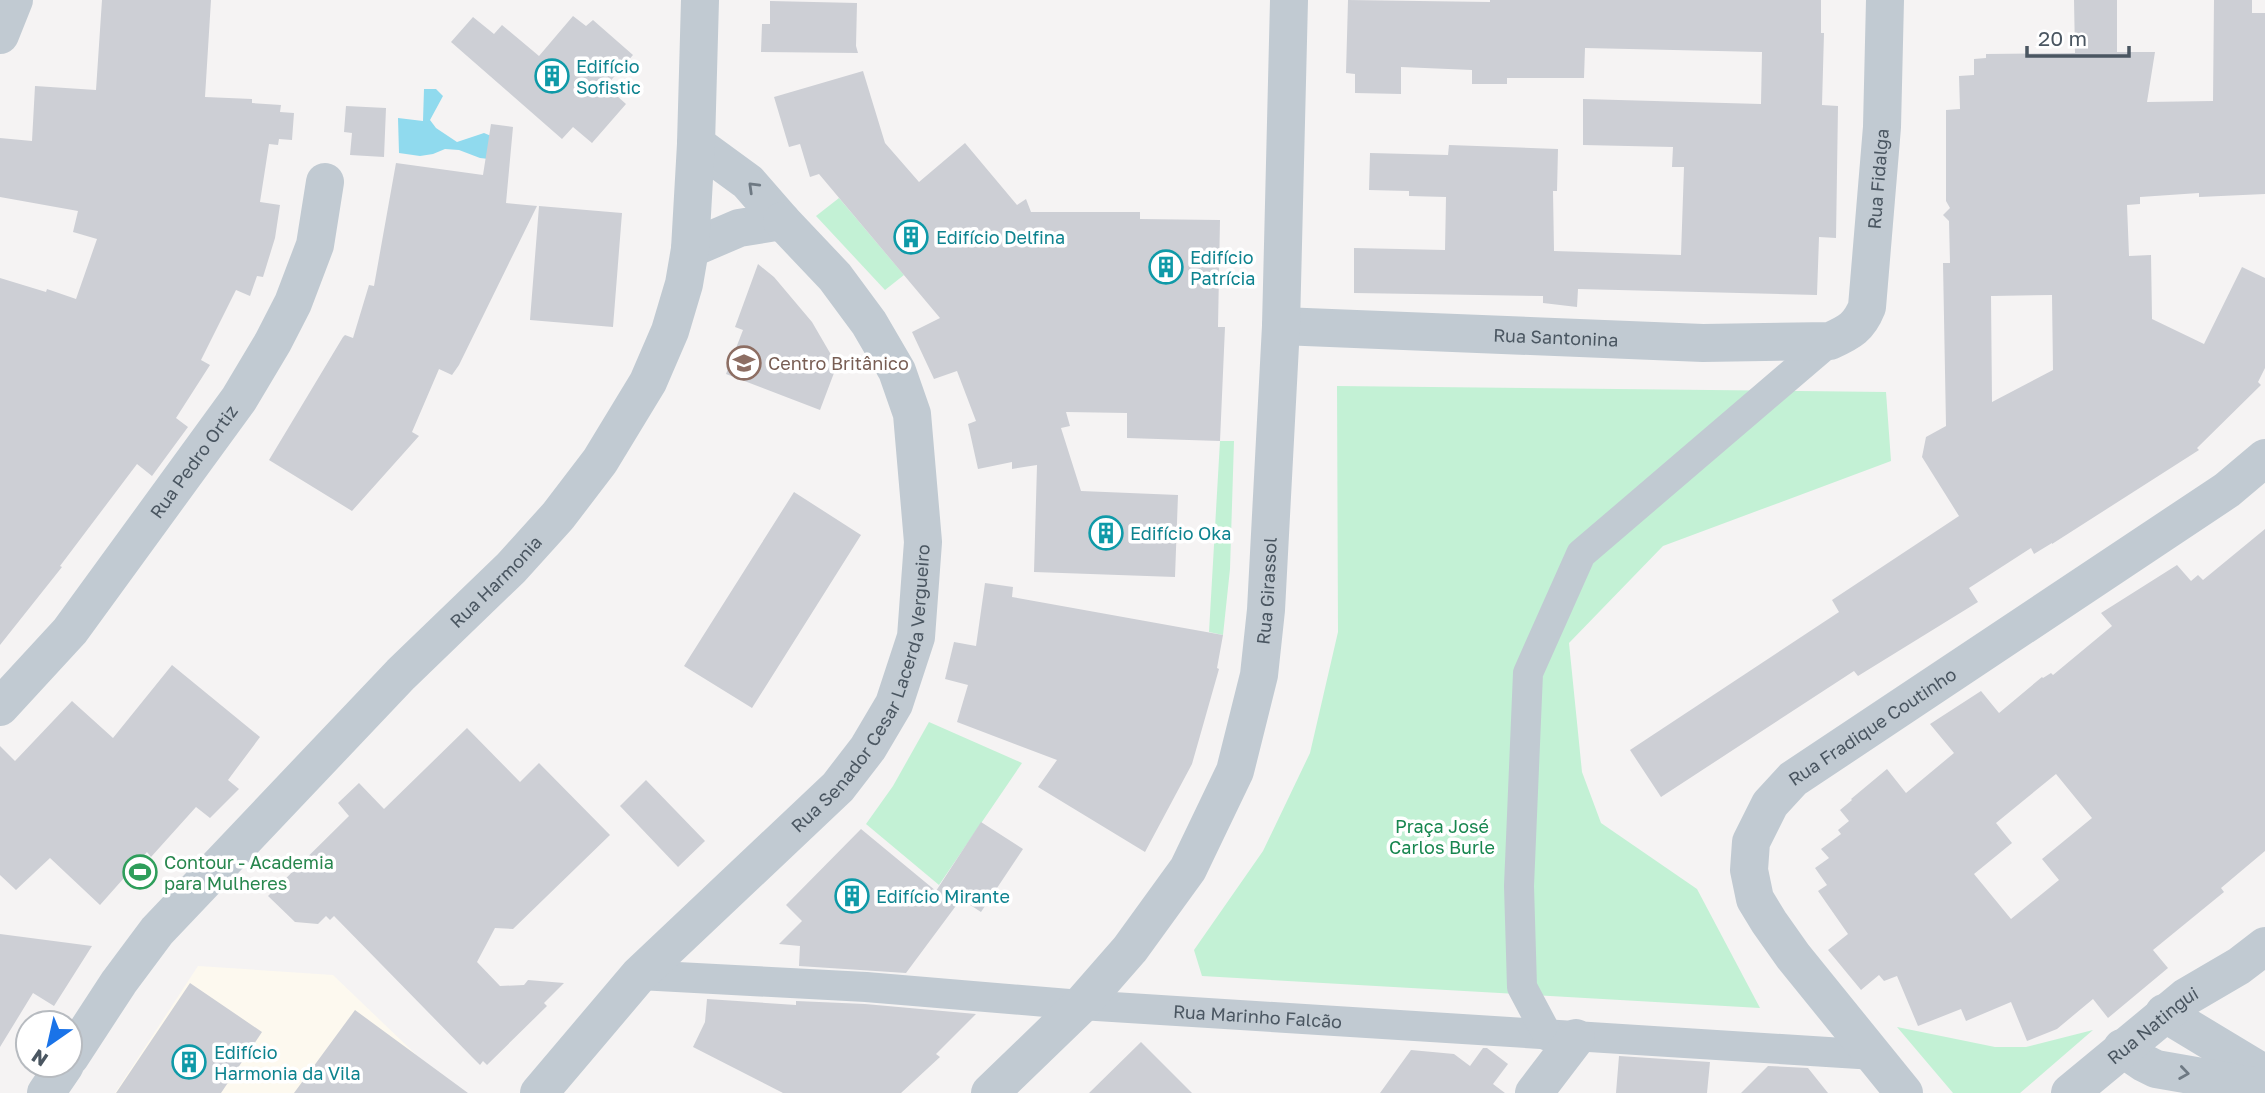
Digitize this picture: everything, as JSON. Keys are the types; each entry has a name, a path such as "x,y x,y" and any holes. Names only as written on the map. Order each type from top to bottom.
{"street":[{"path":"0,35 14,0"},
{"name":"Rua Harmonia","path":"84,1036 157,931 401,674 511,568 558,516 600,461 648,382 670,331 684,284 690,248 700,0"},
{"name":"Rua Girassol","path":"990,1093 1081,1006 1130,949 1188,869 1234,771 1259,675 1266,610 1281,326 1290,0"},
{"name":"Rua Fidalga","path":"1830,341 1861,322 1867,307 1882,127 1885,0"},
{"name":"Rua Senador Cesar Lacerda Vergueiro","path":"539,1093 639,975 838,787 868,748 894,704 916,638 923,542 912,414 897,371 869,323 835,277 748,182 696,145"},
{"name":"Rua Pedro Ortiz","path":"0,707 70,631 239,399 293,303 315,245 325,182"},
{"path":"690,248 739,228 782,221"},
{"name":"Rua Santonina","path":"1281,326 1703,342 1830,341"},
{"path":"1534,1093 1562,1037 1522,987 1518,886 1528,673 1581,554 1830,341"},
{"name":"Rua Fradique Coutinho","path":"1904,1093 1793,957 1755,899 1749,870 1751,842 1770,804 1793,779 2227,489 2265,458"},
{"name":"Rua Natingui","path":"2070,1093 2133,1056 2174,1020 2203,1009 2252,956"},
{"name":"Rua Marinho Falcão","path":"639,975 866,987 1081,1006 1875,1055"},
{"path":"2174,1020 2265,1074"},
{"path":"2133,1056 2169,1071 2265,1091"},
{"name":"Rua Natingui","path":"2105,1093 2133,1056"}],"shaded area":[{"path":"198,966 333,975 456,1093 115,1093"}],"green space":[{"path":"839,198 904,275 885,290 816,216"},
{"name":"Praça José Carlos Burle","path":"1337,386 1886,392 1891,461 1663,546 1569,643 1582,772 1601,823 1697,889 1760,1008 1202,976 1194,950 1263,851 1310,753 1338,632"},
{"path":"1220,441 1234,441 1230,569 1223,635 1209,632"},
{"path":"929,722 1022,763 939,885 866,824 893,786"},
{"path":"1897,1027 1995,1047 2026,1047 2093,1030 2020,1093 1953,1093"}],"water":[{"path":"424,89 436,89 443,96 430,120 436,128 457,142 484,133 496,138 498,160 445,149 420,156 399,153 398,118 423,121"}],"building":[{"path":"102,0 211,0 205,97 252,99 252,103 281,105 280,112 294,113 292,140 279,139 278,145 269,144 260,202 280,205 275,238 263,277 257,276 250,296 236,290 201,360 210,365 176,418 188,427 152,476 137,464 60,566 62,567 0,645 0,278 76,299 97,239 73,232 78,211 0,197 0,138 32,141 35,86 96,90"},
{"path":"1348,0 1821,0 1821,33 1824,33 1822,105 1838,106 1836,238 1819,237 1817,295 1578,289 1577,307 1543,303 1543,296 1354,293 1354,248 1445,250 1446,197 1409,196 1409,191 1369,190 1370,153 1448,155 1449,145 1558,149 1557,191 1553,191 1554,251 1681,255 1684,167 1672,167 1673,147 1583,145 1583,99 1761,104 1762,52 1585,48 1584,78 1507,78 1507,84 1472,84 1472,70 1401,67 1401,94 1355,93 1355,74 1346,73"},
{"path":"2074,0 2117,0 2117,52 2155,52 2147,102 2213,101 2214,0 2252,0 2252,13 2265,13 2265,194 2199,197 2199,193 2140,197 2140,204 2127,205 2129,256 2151,255 2152,319 2204,344 2242,267 2265,278 2265,368 2258,382 2261,385 2197,448 2199,450 2052,544 2034,554 2031,548 1969,588 1978,602 1858,676 1854,671 1661,797 1630,750 1839,612 1832,600 1959,516 1922,457 1926,437 1946,426 1943,263 1950,263 1949,221 1943,215 1950,208 1946,201 1946,110 1960,109 1959,76 1974,75 1974,59 1986,58 1986,54 2075,53","holes":["2052,295 2053,370 1992,402 1991,296"]},
{"path":"770,1 857,3 858,53 761,52 762,24 770,24"},
{"name":"Edifício Sofistic","path":"573,16 586,26 593,20 633,55 606,86 626,104 592,143 573,127 562,139 451,42 473,17 494,34 502,25 539,56"},
{"path":"863,71 885,143 919,182 965,143 1017,205 1026,199 1031,212 1140,212 1140,219 1220,220 1218,327 1225,327 1220,441 1127,438 1127,413 1066,412 1070,426 1061,428 1081,491 1178,495 1175,577 1034,572 1037,465 1012,469 1012,462 978,469 968,424 976,421 957,371 934,379 912,332 940,318 819,174 810,177 800,144 789,147 774,97"},
{"path":"346,106 386,108 384,157 350,155 352,133 344,132"},
{"path":"491,124 513,127 506,203 537,206 459,365 452,375 439,369 412,432 419,436 352,511 269,460 343,337 345,335 353,338 369,285 374,286 396,163 483,175"},
{"path":"539,206 622,213 613,327 530,320"},
{"path":"758,264 774,277 812,322 837,365 820,410 726,374 743,330 735,327"},
{"path":"794,492 861,535 752,708 684,666"},
{"path":"2265,529 2265,851 2221,888 2224,892 2153,950 2168,968 2108,1018 2093,999 2057,1029 2027,1041 2011,1002 1966,1021 1961,1009 1918,1026 1897,976 1884,981 1879,975 1861,990 1828,950 1848,934 1818,891 1827,885 1815,868 1829,858 1821,849 1841,834 1838,830 1849,821 1840,810 1887,769 1906,793 1954,753 1930,724 1981,691 1999,713 2042,677 2051,673 2053,675 2112,626 2101,613 2177,565 2191,581 2198,575 2203,580","holes":["2056,774 2092,818 2042,859 2059,880 2011,919 1974,874 2012,843 1996,823"]},
{"path":"985,583 1013,587 1012,597 1223,635 1217,668 1219,669 1192,764 1145,852 1038,787 1057,760 957,722 968,685 945,679 954,642 976,646"},
{"path":"172,665 260,737 228,780 239,789 210,818 196,807 151,857 147,852 100,905 50,858 16,890 0,875 0,746 15,761 72,701 113,738"},
{"path":"467,728 520,782 539,763 610,835 513,929 495,928 477,962 500,986 524,985 528,980 564,983 544,1003 547,1006 487,1065 483,1061 480,1065 334,916 330,920 326,916 318,924 295,922 268,896 349,816 338,803 359,783 384,809"},
{"path":"646,780 705,841 678,867 620,806"},
{"path":"981,822 1023,849 981,912 961,899 906,973 799,966 800,946 779,944 802,921 786,905 861,829 936,891"},
{"path":"0,934 92,946 54,1006 33,993 23,1009 14,1009 14,1024 0,1047"},
{"name":"Edifício Harmonia da Vila","path":"190,983 262,1032 221,1093 116,1093"},
{"path":"707,999 796,1005 796,1001 865,1004 976,1014 936,1054 940,1057 901,1093 783,1093 693,1047 705,1022"},
{"path":"355,1010 468,1093 294,1093"},
{"path":"1141,1042 1192,1093 1089,1093"},
{"path":"1483,1048 1487,1048 1508,1064 1493,1084 1505,1093 1380,1093 1411,1050 1454,1054 1470,1066"},
{"path":"1619,1056 1710,1062 1707,1093 1616,1093"},
{"path":"1768,1066 1808,1068 1828,1093 1741,1093"}],"place":[{"name":"Edifício Sofistic","path":"552,76"},
{"name":"Edifício Delfina","path":"911,237"},
{"name":"Edifício Patrícia","path":"1166,267"},
{"name":"Centro Britânico","path":"744,363"},
{"name":"Edifício Oka","path":"1106,533"},
{"name":"Contour - Academia para Mulheres","path":"140,872"},
{"name":"Edifício Mirante","path":"852,896"},
{"name":"Edifício Harmonia da Vila","path":"189,1062"}]}
